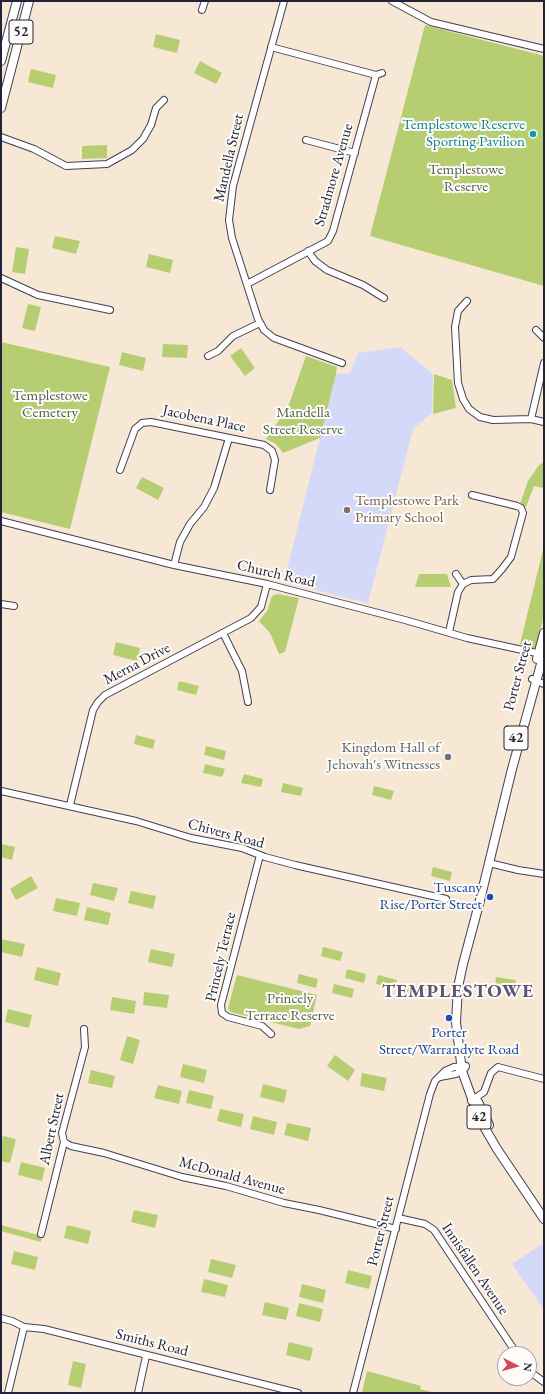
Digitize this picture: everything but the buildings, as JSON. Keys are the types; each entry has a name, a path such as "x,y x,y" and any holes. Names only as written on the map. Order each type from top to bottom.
{"main road":[{"name":"52","path":"1,61 17,1"},
{"name":"52","path":"1,108 29,1"},
{"name":"Porter Street","path":"463,1068 456,1032 456,1008 463,964 489,862 503,785 538,681 544,633"},
{"name":"42","path":"463,1068 487,1133 544,1219"},
{"name":"42","path":"512,1169 544,1210"}],"street":[{"path":"202,10 205,1"},
{"name":"Mandella Street","path":"284,1 233,186 229,220 232,238 260,323 264,330 274,338 342,363"},
{"path":"392,1 431,22 544,49"},
{"name":"Stradmore Avenue","path":"247,284 328,241 333,231 354,153 379,74 271,47"},
{"path":"1,137 34,149 66,166 93,166 107,164 132,150 143,139 151,124 156,108 164,100"},
{"path":"306,140 354,153"},
{"path":"308,251 315,261 327,270 363,285 384,298"},
{"path":"1,278 38,294 110,310"},
{"path":"467,301 458,311 455,327 458,383 463,399 470,409 480,417 493,420 531,419 544,422"},
{"path":"208,356 218,351 233,336 260,323"},
{"path":"536,330 544,338"},
{"path":"531,419 544,363"},
{"name":"Jacobena Place","path":"120,470 135,429 142,423 152,422 264,445 272,452 275,460 270,490"},
{"path":"174,565 180,542 190,524 204,507 214,488 229,438"},
{"path":"449,632 458,592 463,584 471,580 493,579 511,557 522,513 521,508 518,506 472,495"},
{"name":"Church Road","path":"1,522 174,565 267,584 449,632 542,654"},
{"path":"456,574 463,584"},
{"name":"Merna Drive","path":"70,805 93,710 98,702 105,695 251,618 261,607 267,584"},
{"path":"1,604 14,606"},
{"path":"223,633 242,671 248,702"},
{"name":"Chivers Road","path":"1,790 136,821 191,838 242,848 295,865 446,899"},
{"name":"Princely Terrace","path":"260,855 221,1005 222,1013 228,1017 262,1026 271,1034"},
{"path":"489,862 518,870 544,874"},
{"name":"Albert Street","path":"41,1234 64,1142 62,1133 85,1047 84,1029"},
{"path":"474,1099 484,1092 491,1073 498,1066 544,1079"},
{"name":"Porter Street","path":"353,1393 430,1094 439,1078 454,1067 463,1068"},
{"name":"McDonald Avenue","path":"64,1142 71,1146 104,1153 182,1177 226,1186 284,1204 319,1210 396,1229"},
{"name":"Innisfallen Avenue","path":"398,1218 425,1224 434,1230 512,1346"},
{"name":"Smiths Road","path":"1,1318 12,1321 24,1327 44,1329 146,1356 298,1393"},
{"path":"8,1393 24,1327"},
{"path":"138,1393 146,1356"},
{"path":"260,1393 262,1385"}],"shaded area":[{"name":"Templestowe Park Primary School","path":"400,347 433,374 432,413 413,429 368,603 284,582 336,374 350,373 358,353"},
{"path":"542,1244 544,1248 544,1310 512,1264"}],"green space":[{"name":"Templestowe Reserve","path":"425,25 544,56 544,286 370,236"},
{"path":"156,34 180,40 177,53 153,47"},
{"path":"200,61 222,73 216,84 194,73"},
{"path":"31,69 56,75 53,88 28,82"},
{"path":"107,145 107,158 82,159 82,146"},
{"path":"55,236 80,241 76,254 52,248"},
{"path":"16,247 29,249 25,274 12,272"},
{"path":"149,254 173,260 170,273 146,267"},
{"path":"28,304 41,307 35,331 22,328"},
{"name":"Templestowe Cemetery","path":"1,342 110,367 70,529 1,512"},
{"path":"163,344 188,345 187,358 162,357"},
{"path":"241,348 255,368 245,376 230,356"},
{"path":"122,352 146,358 143,371 119,365"},
{"name":"Mandella Street Reserve","path":"306,356 337,367 336,374 320,438 283,453 276,444 266,439 288,407"},
{"path":"434,374 452,380 456,408 433,414"},
{"path":"544,462 544,488 534,486 526,507 520,504 528,481 539,465"},
{"path":"142,477 164,488 158,500 136,488"},
{"path":"544,546 544,615 536,649 520,644"},
{"path":"419,574 447,574 451,587 415,587"},
{"path":"277,594 299,598 285,652 279,654 270,633 259,621 267,611 272,596"},
{"path":"116,642 140,648 137,661 113,655"},
{"path":"179,681 199,686 196,695 177,690"},
{"path":"136,735 155,740 153,749 134,744"},
{"path":"206,746 226,751 224,760 204,755"},
{"path":"205,764 225,769 222,777 203,773"},
{"path":"244,774 263,779 261,787 241,783"},
{"path":"283,783 303,788 301,796 281,792"},
{"path":"374,786 394,791 391,800 372,795"},
{"path":"1,844 15,847 12,860 1,857"},
{"path":"433,867 452,872 450,881 431,876"},
{"path":"31,876 38,888 16,900 10,889"},
{"path":"93,883 118,888 114,901 90,895"},
{"path":"131,891 156,896 153,909 128,903"},
{"path":"56,898 80,903 77,916 53,911"},
{"path":"87,907 111,913 108,925 84,920"},
{"path":"1,939 25,944 22,957 1,952"},
{"path":"323,947 343,952 340,961 321,956"},
{"path":"151,949 175,954 172,967 148,962"},
{"path":"37,967 61,973 58,986 34,980"},
{"path":"347,969 366,974 364,983 345,978"},
{"path":"299,974 318,979 316,988 297,983"},
{"name":"Princely Terrace Reserve","path":"237,975 317,995 310,1026 299,1029 230,1012 228,1008"},
{"path":"378,975 397,980 395,989 376,984"},
{"path":"496,977 516,980 514,989 495,986"},
{"path":"334,984 354,989 352,998 332,993"},
{"path":"406,984 426,989 423,998 404,993"},
{"path":"144,992 169,995 167,1008 143,1005"},
{"path":"112,997 136,1001 134,1014 110,1010"},
{"path":"8,1009 32,1015 29,1028 5,1022"},
{"path":"127,1036 140,1040 133,1064 120,1060"},
{"path":"335,1055 355,1070 348,1081 327,1066"},
{"path":"183,1064 207,1070 204,1083 180,1077"},
{"path":"91,1070 115,1076 112,1088 88,1083"},
{"path":"362,1073 387,1078 384,1091 360,1086"},
{"path":"263,1084 287,1090 284,1103 260,1097"},
{"path":"158,1085 182,1091 179,1104 154,1098"},
{"path":"189,1090 214,1096 211,1109 186,1103"},
{"path":"220,1109 244,1114 241,1127 217,1121"},
{"path":"253,1116 277,1122 274,1135 250,1129"},
{"path":"287,1123 311,1128 308,1141 284,1135"},
{"path":"3,1136 16,1139 10,1163 1,1161"},
{"path":"21,1162 45,1168 42,1181 18,1175"},
{"path":"134,1210 158,1215 155,1228 131,1222"},
{"path":"1,1225 42,1236 41,1242 1,1231"},
{"path":"67,1225 91,1231 88,1244 64,1238"},
{"path":"14,1251 38,1257 35,1270 11,1264"},
{"path":"211,1259 236,1265 232,1278 208,1272"},
{"path":"348,1270 372,1276 369,1289 345,1283"},
{"path":"204,1279 228,1285 225,1297 201,1292"},
{"path":"302,1284 326,1290 323,1303 299,1297"},
{"path":"265,1302 289,1308 286,1320 262,1315"},
{"path":"299,1303 323,1309 320,1322 296,1316"},
{"path":"289,1342 313,1348 310,1361 286,1355"},
{"path":"73,1361 86,1364 81,1388 68,1385"},
{"path":"367,1371 421,1386 420,1389 435,1393 362,1393"}],"place":[{"name":"Templestowe Reserve Sporting Pavilion","path":"533,134"},
{"name":"Templestowe Park Primary School","path":"347,510"},
{"name":"Kingdom Hall of Jehovah's Witnesses","path":"448,757"},
{"name":"Tuscany Rise/Porter Street","path":"490,897"},
{"name":"Porter Street/Warrandyte Road","path":"449,1018"}],"district":[{"name":"TEMPLESTOWE","path":"458,992"}]}
